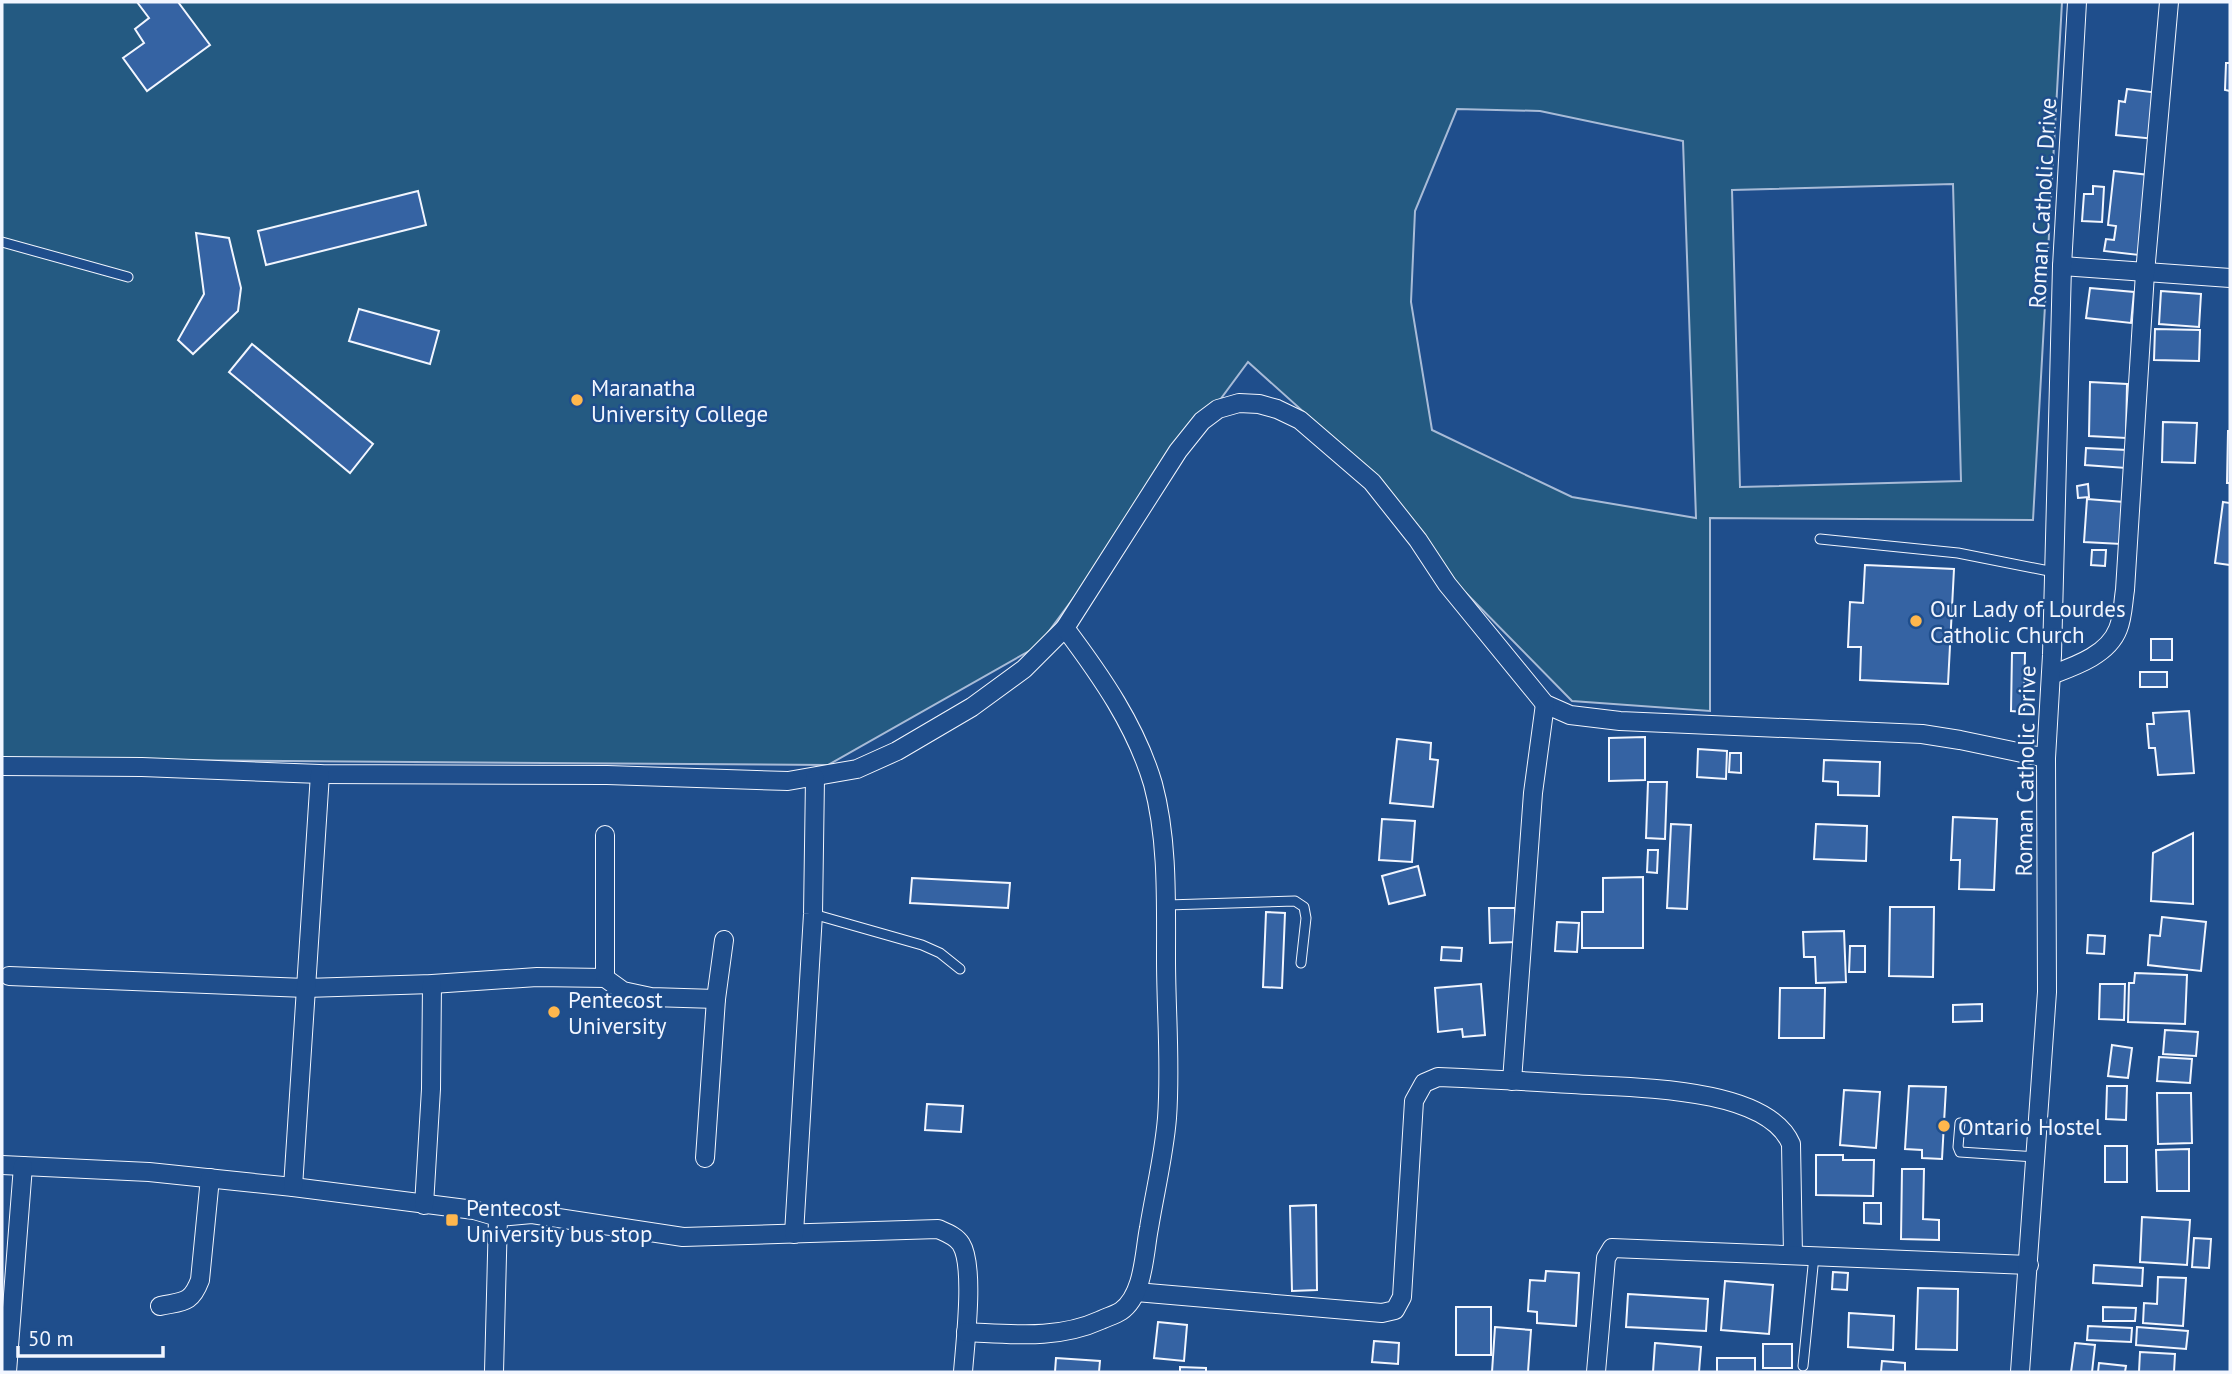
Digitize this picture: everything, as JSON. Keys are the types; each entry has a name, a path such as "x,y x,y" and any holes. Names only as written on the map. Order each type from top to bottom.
{"street":[{"name":"Roman Catholic Drive","path":"2020,1372 2047,992 2046,758 2051,675 2062,266 2077,2"},
{"path":"2051,675 2091,658 2107,645 2118,629 2125,590 2145,272 2169,2"},
{"path":"2062,266 2230,278"},
{"path":"2,766 142,767 320,774 607,775 788,781 857,769 897,751 961,713 1024,669 1065,628 1178,451 1202,421 1218,409 1239,403 1277,408 1300,420 1372,482 1418,540 1447,584 1545,704 1570,715 1620,721 1922,734 2046,758"},
{"path":"966,1332 1056,1334 1084,1328 1122,1310 1136,1292 1161,1164 1170,1065 1167,905 1163,849 1153,786 1133,732 1096,670 1065,628"},
{"path":"1512,1080 1532,793 1545,704"},
{"path":"293,1186 320,774"},
{"path":"794,1234 813,914 816,778"},
{"path":"605,835 605,978"},
{"path":"705,1158 716,999 724,940"},
{"path":"9,976 306,988 537,977 605,978 623,991 651,998 716,999"},
{"path":"424,1205 431,1088 432,984"},
{"path":"1136,1292 1382,1313 1395,1310 1402,1297 1414,1101 1424,1083 1438,1077 1618,1086 1698,1094 1738,1105 1769,1118 1787,1135 1791,1144 1793,1255"},
{"path":"2,1165 107,1169 293,1186 474,1210 498,1217 532,1214 683,1237 938,1229 955,1237 962,1245 966,1258 963,1372"},
{"path":"7,1372 23,1166"},
{"path":"160,1306 187,1301 194,1296 200,1280 210,1178"},
{"path":"494,1372 498,1217"},
{"path":"1596,1372 1605,1258 1612,1248 2028,1265"}],"lane":[{"path":"2,242 128,278"},
{"path":"1819,539 1958,553 2054,572"},
{"path":"1167,905 1295,901 1304,907 1306,918 1301,963"},
{"path":"813,914 922,945 940,953 960,969"},
{"path":"1960,1123 1960,1152 2036,1157"},
{"path":"1804,1366 1814,1256"}],"shaded area":[{"path":"2,2 2062,2 2033,520 1710,518 1710,711 1572,701 1460,587 1385,485 1248,362 1038,646 828,765 2,759","holes":["1457,109 1540,111 1683,141 1696,518 1572,497 1432,430 1411,302 1415,211","1953,184 1961,481 1740,487 1732,190"]}],"building":[{"path":"137,2 178,2 210,45 147,91 123,58 144,43 135,29 149,18"},
{"path":"2226,63 2230,63 2230,91 2225,90"},
{"path":"2127,89 2159,93 2155,139 2116,135 2119,101 2125,102"},
{"path":"2114,171 2149,175 2139,255 2104,251 2106,239 2114,240 2116,226 2108,225"},
{"path":"2093,186 2104,187 2102,222 2082,221 2084,194 2093,194"},
{"path":"418,191 426,225 266,265 258,231"},
{"path":"196,233 229,238 241,288 238,311 193,354 178,340 204,294"},
{"path":"2090,288 2134,292 2131,323 2086,318"},
{"path":"2161,291 2201,294 2199,327 2159,324"},
{"path":"359,309 439,331 430,364 349,341"},
{"path":"2155,329 2200,330 2199,361 2154,360"},
{"path":"252,344 373,444 350,473 229,372"},
{"path":"2090,382 2127,384 2126,438 2089,436"},
{"path":"2163,422 2197,423 2195,463 2162,462"},
{"path":"2230,431 2230,483 2227,483"},
{"path":"2086,448 2127,450 2126,468 2085,465"},
{"path":"2088,484 2089,497 2078,498 2077,486"},
{"path":"2087,499 2124,502 2121,544 2084,542"},
{"path":"2223,502 2230,503 2230,565 2215,563"},
{"path":"2092,550 2106,550 2105,566 2091,565"},
{"path":"1865,565 1954,569 1948,684 1860,680 1861,647 1848,647 1850,602 1863,603"},
{"path":"2151,639 2172,639 2172,660 2151,660"},
{"path":"2012,653 2025,653 2024,712 2011,711"},
{"path":"2140,672 2167,672 2167,687 2140,687"},
{"path":"2189,711 2194,773 2158,775 2155,748 2149,748 2147,724 2154,724 2153,713"},
{"path":"1645,737 1645,780 1609,781 1609,738"},
{"path":"1397,739 1431,743 1430,759 1438,760 1433,807 1390,803"},
{"path":"1698,749 1727,751 1726,779 1697,777"},
{"path":"1730,753 1741,753 1741,773 1729,772"},
{"path":"1824,760 1880,762 1879,796 1838,795 1838,782 1823,781"},
{"path":"1648,782 1667,782 1665,839 1646,838"},
{"path":"1953,817 1997,819 1994,890 1959,889 1960,860 1951,860"},
{"path":"1382,819 1415,821 1412,862 1379,860"},
{"path":"1671,824 1691,825 1687,909 1667,908"},
{"path":"1816,824 1867,826 1866,861 1814,859"},
{"path":"2193,833 2193,904 2151,901 2153,853"},
{"path":"1648,850 1658,850 1657,873 1647,872"},
{"path":"1418,866 1425,895 1389,904 1382,876"},
{"path":"1643,877 1643,948 1582,948 1582,912 1603,912 1603,878"},
{"path":"912,878 1010,883 1008,908 910,903"},
{"path":"1890,907 1934,907 1933,977 1889,976"},
{"path":"1489,908 1515,908 1516,942 1490,943"},
{"path":"1266,912 1285,913 1282,988 1263,987"},
{"path":"2162,917 2206,922 2201,971 2148,965 2150,935 2160,936"},
{"path":"1557,922 1579,923 1577,952 1555,951"},
{"path":"1844,931 1846,982 1816,983 1815,957 1804,957 1803,932"},
{"path":"2088,935 2105,936 2104,954 2087,953"},
{"path":"1850,946 1865,946 1865,972 1849,972"},
{"path":"1442,947 1462,948 1461,961 1441,960"},
{"path":"2135,973 2187,975 2185,1024 2128,1022 2129,983 2134,983"},
{"path":"1481,984 1485,1035 1463,1037 1462,1029 1438,1032 1435,988"},
{"path":"2100,984 2125,984 2124,1020 2099,1019"},
{"path":"1780,988 1825,988 1824,1038 1779,1038"},
{"path":"1982,1004 1982,1021 1953,1022 1953,1005"},
{"path":"2165,1030 2198,1032 2196,1056 2163,1054"},
{"path":"2112,1045 2132,1048 2128,1078 2108,1076"},
{"path":"2159,1057 2192,1059 2190,1083 2157,1081"},
{"path":"1909,1086 1946,1087 1942,1159 1922,1158 1922,1150 1905,1149"},
{"path":"2107,1086 2127,1086 2126,1120 2106,1119"},
{"path":"1844,1090 1880,1092 1876,1148 1840,1145"},
{"path":"2157,1093 2191,1093 2192,1143 2158,1144"},
{"path":"927,1104 963,1106 961,1132 925,1130"},
{"path":"2105,1146 2127,1146 2127,1182 2105,1182"},
{"path":"2189,1149 2189,1191 2157,1191 2156,1150"},
{"path":"1816,1155 1843,1155 1843,1160 1874,1160 1873,1196 1816,1195"},
{"path":"1902,1169 1924,1169 1923,1219 1939,1220 1939,1240 1901,1239"},
{"path":"1864,1203 1881,1203 1881,1224 1864,1223"},
{"path":"1316,1205 1317,1290 1292,1291 1290,1206"},
{"path":"2142,1217 2190,1220 2187,1265 2140,1262"},
{"path":"2194,1238 2211,1239 2209,1268 2192,1267"},
{"path":"2094,1265 2143,1268 2142,1286 2093,1283"},
{"path":"1546,1271 1579,1273 1576,1326 1537,1323 1537,1312 1528,1311 1530,1280 1545,1281"},
{"path":"1833,1272 1848,1273 1847,1290 1832,1289"},
{"path":"2158,1277 2186,1278 2183,1326 2143,1323 2144,1303 2157,1304"},
{"path":"1725,1281 1773,1285 1769,1334 1721,1330"},
{"path":"1918,1288 1958,1289 1957,1350 1916,1349"},
{"path":"1628,1294 1708,1299 1706,1331 1626,1327"},
{"path":"1456,1307 1491,1307 1491,1355 1456,1355"},
{"path":"2103,1307 2136,1308 2135,1321 2103,1321"},
{"path":"1849,1313 1894,1316 1893,1350 1848,1347"},
{"path":"1158,1322 1187,1325 1184,1361 1154,1358"},
{"path":"2088,1326 2132,1328 2131,1342 2087,1340"},
{"path":"1495,1327 1531,1330 1528,1372 1492,1372"},
{"path":"2137,1327 2188,1331 2186,1349 2136,1345"},
{"path":"1374,1341 1399,1343 1398,1364 1372,1362"},
{"path":"1655,1343 1701,1347 1699,1372 1653,1372"},
{"path":"2075,1343 2095,1345 2092,1372 2071,1372"},
{"path":"1763,1344 1792,1344 1792,1368 1763,1368"},
{"path":"2140,1352 2175,1354 2174,1372 2139,1372"},
{"path":"1056,1358 1100,1361 1099,1372 1055,1372"},
{"path":"1717,1358 1755,1358 1755,1372 1717,1372"},
{"path":"1882,1361 1905,1363 1905,1372 1881,1372"},
{"path":"2099,1363 2126,1366 2125,1372 2098,1372"},
{"path":"1180,1367 1206,1368 1206,1372 1180,1372"}],"place":[{"name":"Maranatha University College","path":"577,400"},
{"name":"Our Lady of Lourdes Catholic Church","path":"1916,621"},
{"name":"Pentecost University","path":"554,1012"},
{"name":"Ontario Hostel","path":"1944,1126"},
{"name":"Pentecost University bus stop","path":"452,1220"}]}
